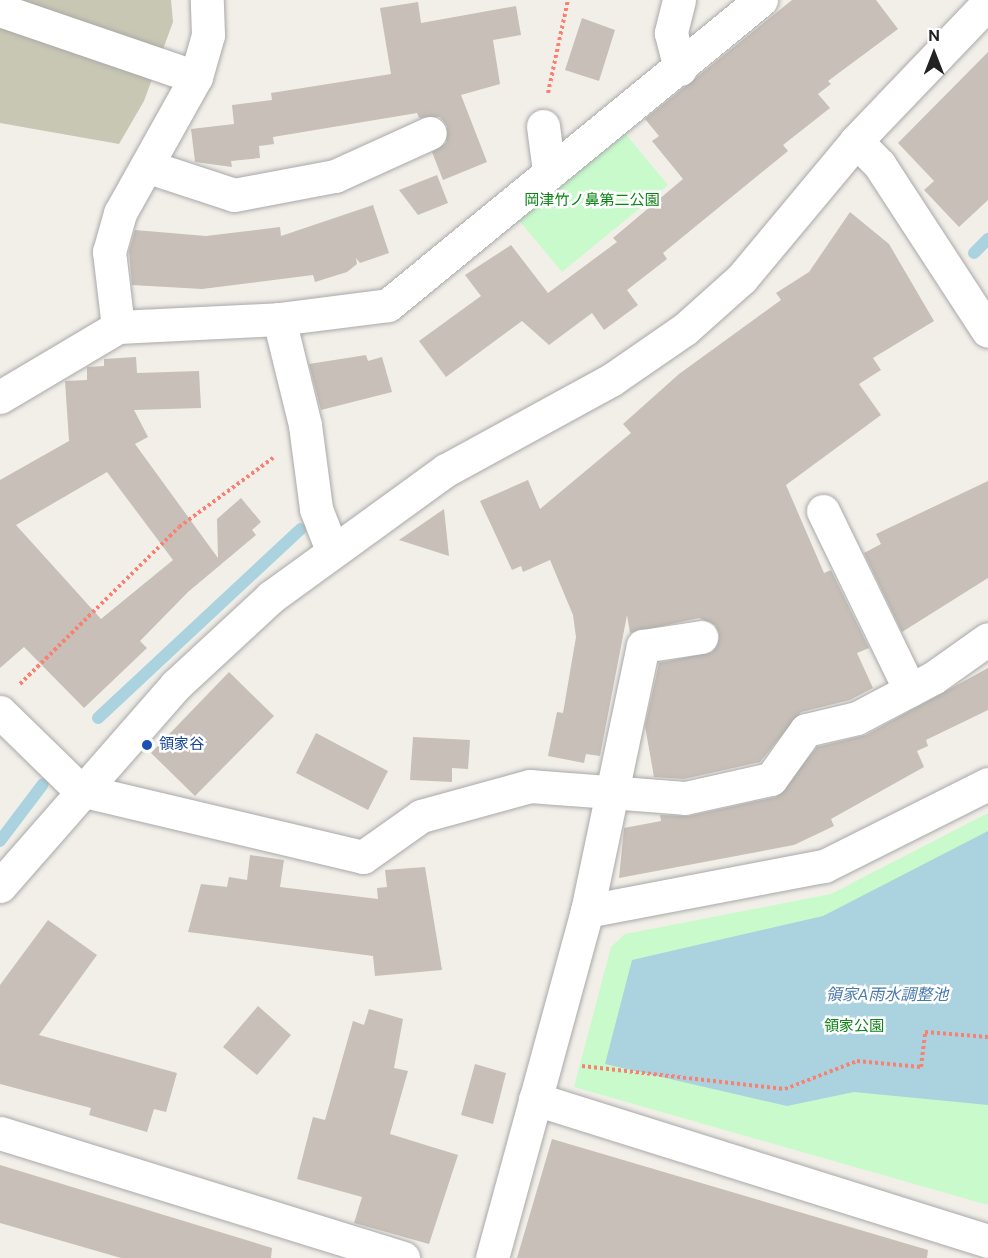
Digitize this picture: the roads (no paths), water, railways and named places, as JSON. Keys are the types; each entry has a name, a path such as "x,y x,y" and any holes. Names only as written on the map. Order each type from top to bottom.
{"street":[{"path":"118,327 109,252 120,213 149,167 196,77 208,35 207,0"},
{"path":"679,0 670,33 680,69"},
{"path":"0,397 118,327 279,319 388,305 549,171 680,69 761,0"},
{"path":"0,886 80,790 176,684 271,597 332,550 446,470 611,380 685,329 742,278 856,141 988,3"},
{"path":"0,10 196,77"},
{"path":"543,126 549,171"},
{"path":"149,167 234,195 335,176 430,133"},
{"path":"856,141 879,164 988,331"},
{"path":"279,319 307,439 316,508 332,550"},
{"path":"823,511 910,690"},
{"path":"492,1258 587,911 643,646 701,637"},
{"path":"8,700 80,790 363,857 421,816 530,786 610,796 685,798 771,779 806,730 857,718 910,690 988,639"},
{"path":"587,911 824,866 988,784"},
{"path":"535,1099 988,1241"},
{"path":"0,1133 403,1258"}],"water":[{"name":"領家A雨水調整池","path":"988,831 988,1105 854,1092 787,1106 605,1064 632,960 823,916"}],"waterway":[{"path":"974,253 988,239"},
{"path":"98,718 301,529"},
{"path":"0,841 43,784"}],"place":[{"name":"領家谷","path":"147,745"}],"park label":[{"name":"岡津竹ノ鼻第二公園","path":"592,201"},
{"name":"領家公園","path":"854,1027"}]}
